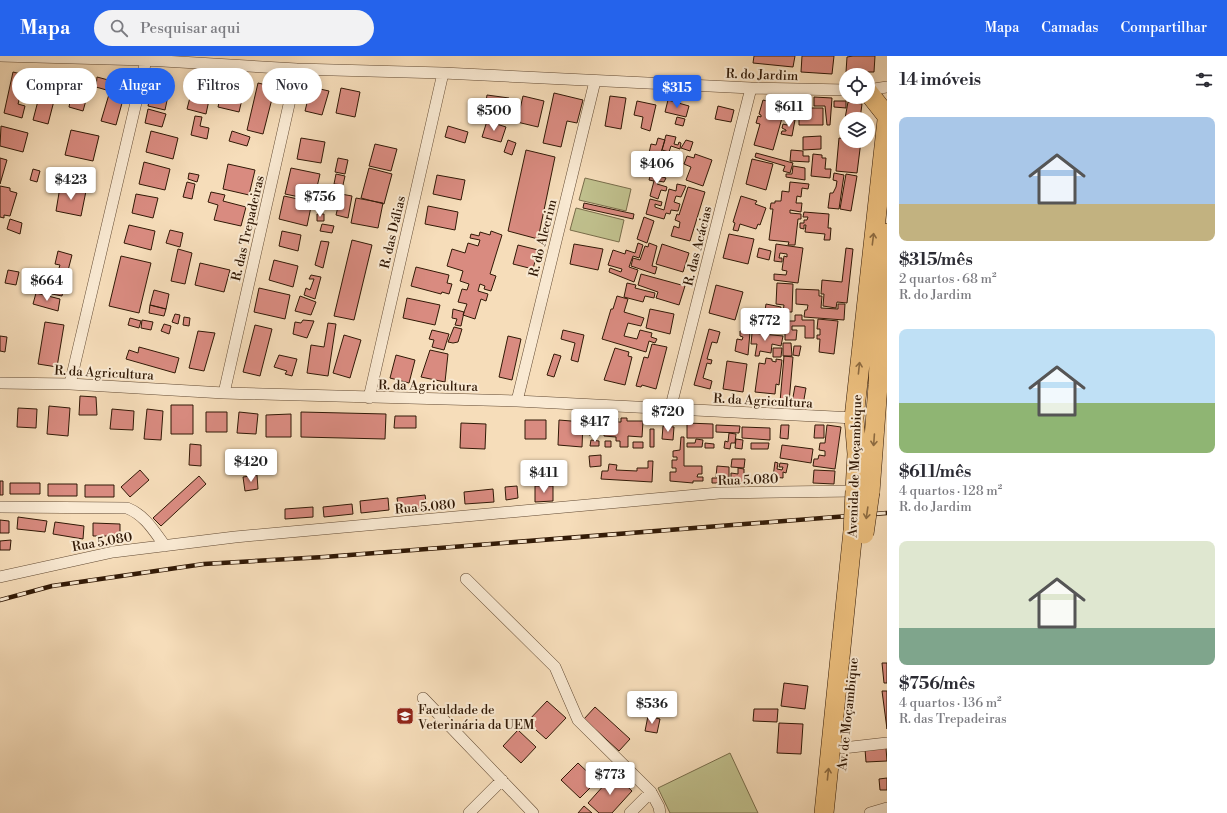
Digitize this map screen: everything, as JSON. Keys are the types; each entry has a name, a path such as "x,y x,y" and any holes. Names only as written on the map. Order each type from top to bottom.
{"highway":[{"path":"875,100 887,116"},
{"name":"Avenida de Moçambique","path":"863,492 857,454 854,418 887,120"},
{"name":"Avenida de Moçambique","path":"824,813 863,492 878,385 886,244"},
{"name":"Avenida de Moçambique","path":"857,614 858,532"},
{"name":"Av. de Moçambique","path":"837,813 857,614"}],"street":[{"name":"R. do Jardim","path":"0,56 146,60 269,68"},
{"path":"0,56 0,61"},
{"path":"70,384 146,60"},
{"name":"R. do Jardim","path":"322,71 443,73 750,88 839,90"},
{"name":"R. das Dálias","path":"369,398 443,73"},
{"name":"R. do Alecrim","path":"517,401 595,81"},
{"path":"875,90 887,87"},
{"name":"R. das Acácias","path":"670,410 750,88"},
{"name":"R. das Trepadeiras","path":"224,393 289,104"},
{"name":"R. da Agricultura","path":"0,383 70,384 224,393 517,401 670,410 854,418"},
{"name":"Rua 5.080","path":"0,577 113,552 235,537 719,493 863,492"},
{"path":"0,507 127,508 137,512 147,521 165,546"},
{"path":"466,579 555,667 578,720 651,792 659,807 660,813"},
{"path":"423,698 533,813"},
{"path":"844,748 887,743"},
{"path":"469,813 502,780"},
{"path":"630,813 651,792"},
{"path":"870,813 887,808"}],"green space":[{"path":"585,178 631,189 626,211 579,200"},
{"path":"576,208 624,220 619,242 570,230"},
{"path":"730,753 758,813 670,813 658,788"}],"building":[{"path":"754,56 795,56 793,67 753,63"},
{"path":"802,56 834,56 832,74 801,72"},
{"path":"875,56 874,68 846,68 847,57"},
{"path":"12,77 12,104 25,106 22,118 4,113"},
{"path":"97,77 105,79 105,90 97,87"},
{"path":"258,83 262,84 262,104 271,104 263,134 247,130"},
{"path":"341,88 360,92 355,117 336,113"},
{"path":"322,89 329,91 322,115 305,111 307,104 322,104"},
{"path":"554,93 583,100 577,123 567,121 561,147 543,143"},
{"path":"487,95 509,98 506,117 484,114"},
{"path":"523,96 544,101 538,127 517,122"},
{"path":"610,96 626,98 621,129 605,126"},
{"path":"814,97 832,98 830,125 827,125 825,106 814,106"},
{"path":"668,100 689,106 686,117 665,112"},
{"path":"763,100 789,107 785,119 782,118 773,150 754,145 760,124 756,123 758,116 761,117 759,114"},
{"path":"637,101 656,105 650,131 641,128 643,117 634,115"},
{"path":"834,101 839,101 839,104 846,104 846,108 834,107"},
{"path":"37,104 53,104 48,124 33,120"},
{"path":"70,104 85,104 83,111 69,107"},
{"path":"106,104 122,104 116,125 101,121"},
{"path":"148,104 166,104 165,110 148,106"},
{"path":"188,104 208,104 206,114 187,109"},
{"path":"219,104 241,104 239,112 218,107"},
{"path":"848,104 862,104 861,112 846,112"},
{"path":"718,106 734,110 731,122 715,119"},
{"path":"799,108 823,108 823,125 799,125"},
{"path":"148,109 166,114 162,127 145,123"},
{"path":"195,116 202,117 200,126 209,128 207,139 191,135"},
{"path":"677,117 685,119 683,126 675,124"},
{"path":"791,119 795,120 792,136 781,134 782,131 786,131 782,128 783,124 787,125"},
{"path":"487,121 506,127 501,142 482,137"},
{"path":"1,126 28,133 23,152 0,146"},
{"path":"448,126 468,132 465,143 445,137"},
{"path":"71,130 99,136 93,161 65,155"},
{"path":"151,131 178,138 173,159 146,152"},
{"path":"232,131 250,137 247,146 229,141"},
{"path":"666,135 676,137 674,144 678,145 679,142 681,143 680,149 671,146 669,152 662,150"},
{"path":"821,136 821,149 803,150 803,137"},
{"path":"301,138 325,142 321,163 297,159"},
{"path":"658,138 665,140 660,156 649,153 651,144 656,145"},
{"path":"839,138 839,148 860,148 857,173 836,171"},
{"path":"508,140 516,143 512,155 504,152"},
{"path":"686,140 693,142 690,151 681,148"},
{"path":"375,144 397,149 391,171 369,166"},
{"path":"526,150 555,157 538,239 508,231"},
{"path":"791,150 803,151 803,156 809,156 809,162 790,161"},
{"path":"756,153 793,163 790,173 783,171 785,166 755,157"},
{"path":"695,154 712,160 703,186 686,180 691,167 684,164 687,156 694,158"},
{"path":"813,154 822,155 822,158 826,158 825,169 831,169 830,178 811,176"},
{"path":"0,158 7,160 0,184"},
{"path":"338,158 348,160 345,174 335,172"},
{"path":"752,159 773,164 766,190 746,184"},
{"path":"144,162 170,169 165,190 139,184"},
{"path":"228,164 255,170 249,195 223,189"},
{"path":"793,166 805,168 805,180 786,177 786,174 792,174"},
{"path":"291,168 320,174 314,200 285,194"},
{"path":"369,168 392,174 384,204 361,198"},
{"path":"33,169 40,171 37,182 30,180"},
{"path":"652,169 657,170 655,175 666,178 664,182 658,181 657,184 667,187 666,191 661,190 658,199 650,196 654,181 649,180"},
{"path":"189,173 199,175 197,182 188,179"},
{"path":"834,173 844,175 839,209 828,208 830,193 833,193 836,187 837,181 833,180"},
{"path":"336,174 345,176 343,185 334,184"},
{"path":"846,174 857,176 851,211 840,209"},
{"path":"437,175 465,180 461,200 433,194"},
{"path":"187,182 195,184 192,199 183,197"},
{"path":"790,182 809,184 808,189 802,188 801,197 797,196 796,203 802,203 801,212 790,210 790,213 801,214 801,219 798,219 795,245 788,245 789,242 769,240 773,209 770,209 771,203 781,201 782,191 789,192"},
{"path":"677,184 686,186 681,197 676,196 674,202 680,204 678,211 671,210 670,214 666,213 664,219 646,214 650,199 662,202 661,206 655,204 655,207 664,210 669,189 676,191"},
{"path":"0,186 10,188 10,191 17,193 10,216 4,215 4,218 0,217"},
{"path":"60,187 86,191 81,216 56,211"},
{"path":"688,187 705,192 690,241 671,236 674,226 679,228 680,222 675,220 677,214 679,215"},
{"path":"211,192 225,195 223,201 246,207 241,226 214,220 218,205 208,202"},
{"path":"136,194 158,198 153,218 132,213"},
{"path":"341,194 352,196 348,218 336,215"},
{"path":"284,196 312,202 307,226 279,219"},
{"path":"741,196 757,201 755,204 766,208 760,225 758,224 756,229 740,224 738,231 733,230 735,223 733,222"},
{"path":"356,198 383,203 378,228 351,223"},
{"path":"584,203 634,214 633,219 583,208"},
{"path":"428,206 458,212 455,230 425,224"},
{"path":"804,212 829,214 828,228 831,228 830,240 824,240 825,234 805,232 806,225 804,225 804,229 800,228 800,223 804,223 804,220 807,220 808,217 803,217"},
{"path":"317,214 324,214 324,221 317,221"},
{"path":"644,217 654,221 647,243 637,239"},
{"path":"10,219 22,223 20,234 7,229"},
{"path":"322,224 334,226 332,233 320,231"},
{"path":"129,225 155,231 151,250 124,243"},
{"path":"170,230 183,233 180,247 166,243"},
{"path":"282,231 301,235 298,251 279,246"},
{"path":"491,231 502,235 490,274 496,276 491,291 484,289 485,286 480,284 478,291 488,294 486,301 481,299 475,319 463,315 467,304 458,302 462,289 467,290 469,284 460,281 463,271 447,266 452,249 465,253 468,243 478,246 480,240 470,238 471,234 479,236 480,232 490,235"},
{"path":"729,234 754,239 748,264 723,258"},
{"path":"352,240 372,245 354,320 334,316"},
{"path":"321,241 329,242 323,268 315,265"},
{"path":"638,243 643,245 639,258 633,256 629,267 638,270 634,282 609,272 610,268 621,272 622,269 608,265 613,250 625,254 626,250 635,253"},
{"path":"649,243 657,246 652,266 657,267 655,274 631,266 633,258 640,260 645,246 648,247"},
{"path":"574,244 603,249 598,270 570,264"},
{"path":"662,244 689,253 683,272 656,264"},
{"path":"776,244 803,248 798,283 774,280 774,274 786,275 787,271 782,270 784,256 787,257 787,254 780,253 779,258 782,258 782,262 774,261"},
{"path":"518,245 538,250 533,269 513,264"},
{"path":"759,248 771,251 769,260 757,257"},
{"path":"846,248 853,249 847,303 837,302 836,308 823,306 824,294 821,294 822,280 842,282"},
{"path":"178,249 192,253 185,284 171,281"},
{"path":"58,251 72,255 64,286 50,282 53,269 58,271 60,265 55,264"},
{"path":"121,256 151,263 139,313 109,306"},
{"path":"274,260 298,266 293,287 269,280"},
{"path":"200,263 230,270 224,292 195,285"},
{"path":"416,267 449,275 447,283 452,284 449,294 442,292 441,294 411,286"},
{"path":"8,270 19,272 16,285 5,283"},
{"path":"641,274 685,286 679,305 656,298 658,292 638,285"},
{"path":"311,275 321,277 315,299 304,295 306,288 310,290 314,279 309,279"},
{"path":"627,283 636,285 635,288 655,293 654,298 645,296 643,302 624,297"},
{"path":"777,283 793,284 792,312 783,312 784,305 776,304"},
{"path":"55,284 64,286 62,296 52,294"},
{"path":"716,285 743,292 735,320 709,313"},
{"path":"259,288 290,295 285,319 254,312"},
{"path":"796,289 819,290 819,296 822,296 821,308 838,309 838,304 845,304 844,320 804,317 805,310 807,310 808,305 796,304"},
{"path":"154,290 169,294 166,309 150,305"},
{"path":"36,293 60,299 58,311 33,304"},
{"path":"300,296 316,302 311,315 295,311"},
{"path":"617,296 628,299 624,312 644,318 641,326 628,323 624,336 637,339 640,330 652,333 651,337 657,339 655,343 649,341 646,352 602,339 611,309 613,309"},
{"path":"407,298 440,305 435,325 403,318"},
{"path":"766,304 781,307 779,319 764,317"},
{"path":"150,305 166,309 164,316 149,313"},
{"path":"453,309 464,312 461,326 455,325 457,319 452,318"},
{"path":"650,309 674,314 670,334 646,328"},
{"path":"175,314 180,315 178,324 172,322"},
{"path":"795,315 802,315 802,320 814,320 814,338 805,338 805,326 792,326 792,330 797,330 796,340 785,340 785,321 795,321"},
{"path":"184,317 190,318 189,326 183,325"},
{"path":"130,318 141,321 139,328 128,325"},
{"path":"818,319 838,321 834,354 819,352 820,339 817,339 817,335 820,335 820,329 817,329"},
{"path":"142,320 153,322 151,330 141,328"},
{"path":"303,320 314,321 307,338 293,334 295,322 301,323"},
{"path":"45,322 64,325 57,367 38,364"},
{"path":"328,323 336,324 328,376 307,373 311,345 324,347"},
{"path":"164,324 171,326 169,334 161,331"},
{"path":"774,324 782,325 782,333 773,332"},
{"path":"255,325 272,329 260,376 243,372"},
{"path":"454,327 462,329 458,342 448,342"},
{"path":"709,329 720,332 717,343 712,342 707,359 712,360 711,364 707,363 703,378 712,381 710,389 694,385"},
{"path":"432,330 449,334 444,350 432,347 434,340 429,339"},
{"path":"563,330 584,335 578,362 571,360 575,343 561,339"},
{"path":"198,331 215,333 204,371 189,368"},
{"path":"740,331 750,332 748,355 735,351 737,339 742,340 743,337 740,336"},
{"path":"752,333 783,336 781,346 772,344 771,353 760,351 759,356 755,356 757,344 751,344"},
{"path":"344,335 361,340 350,378 333,373"},
{"path":"0,336 7,337 5,352 0,351"},
{"path":"508,336 521,339 512,380 499,377"},
{"path":"783,343 791,343 792,356 783,356"},
{"path":"652,344 667,347 656,389 642,385 641,387 636,386 644,357 648,358"},
{"path":"794,346 801,346 799,356 793,355"},
{"path":"139,347 179,358 175,373 126,359 129,350 138,353"},
{"path":"615,348 629,352 628,356 632,357 625,385 604,380"},
{"path":"773,348 782,348 781,357 773,357"},
{"path":"430,350 448,354 445,382 421,377"},
{"path":"554,354 561,356 554,377 547,375"},
{"path":"279,355 297,359 292,376 285,374 287,371 274,367"},
{"path":"396,355 415,360 409,383 390,378"},
{"path":"784,356 793,357 789,402 780,402"},
{"path":"766,358 772,359 772,361 776,362 776,359 782,360 779,385 776,384 775,394 755,392 759,363 765,364"},
{"path":"727,361 747,364 743,392 723,389"},
{"path":"795,386 806,388 803,405 792,403"},
{"path":"80,396 96,397 97,415 79,415"},
{"path":"171,405 193,405 193,434 171,434"},
{"path":"49,406 70,408 68,436 47,434"},
{"path":"18,408 37,409 36,428 17,427"},
{"path":"112,409 134,411 133,430 110,429"},
{"path":"147,409 163,411 161,440 144,439"},
{"path":"206,412 227,412 227,432 206,432"},
{"path":"239,412 258,414 256,434 237,433"},
{"path":"301,412 386,414 385,439 301,437"},
{"path":"291,414 291,437 266,437 266,415"},
{"path":"593,414 600,414 599,420 618,418 618,422 621,422 621,418 627,418 627,421 643,421 642,437 628,436 628,447 620,447 620,441 616,441 616,437 604,436 604,429 599,429 598,435 589,435 590,419 593,419"},
{"path":"395,416 416,416 416,428 394,428"},
{"path":"525,420 546,420 546,439 525,439"},
{"path":"559,420 583,422 582,447 558,445"},
{"path":"461,423 486,424 485,449 460,448"},
{"path":"687,423 713,424 713,438 687,438"},
{"path":"716,425 740,426 739,433 716,432"},
{"path":"781,425 789,425 788,439 780,438"},
{"path":"815,425 824,425 824,438 814,438"},
{"path":"827,425 841,427 835,469 813,466 814,459 818,459 819,455 825,456 825,451 819,450 820,443 825,443"},
{"path":"663,426 674,427 673,440 662,439"},
{"path":"742,427 770,428 770,440 742,438"},
{"path":"650,429 654,429 654,447 650,447"},
{"path":"729,433 736,434 735,443 731,443 730,449 724,448 725,441 728,442"},
{"path":"681,437 684,437 684,466 702,466 702,474 698,474 697,477 703,477 703,481 693,481 693,483 670,481 670,472 676,472 676,468 672,468 672,460 677,460 677,457 673,457 673,451 680,450"},
{"path":"696,439 703,440 702,447 687,447 687,443 695,443"},
{"path":"736,439 743,440 742,449 735,448"},
{"path":"591,440 599,441 599,446 590,446"},
{"path":"605,441 611,441 611,447 605,447"},
{"path":"633,442 643,442 643,448 633,448"},
{"path":"705,443 714,444 714,448 705,448"},
{"path":"751,443 769,443 768,449 751,449"},
{"path":"190,444 201,445 201,466 189,465"},
{"path":"782,445 813,449 811,463 780,458"},
{"path":"601,455 601,466 590,467 589,456"},
{"path":"732,459 745,459 744,468 731,467"},
{"path":"648,461 653,461 652,482 601,479 602,471 608,471 609,464 617,465 616,470 637,471 637,468 648,468"},
{"path":"775,462 778,463 777,469 782,470 783,467 779,467 780,463 788,464 786,473 783,472 783,478 773,477"},
{"path":"717,466 729,467 729,477 716,477"},
{"path":"738,468 744,469 744,483 712,483 712,478 731,478 731,473 738,474"},
{"path":"140,470 149,480 130,497 121,487"},
{"path":"814,470 835,471 834,484 813,483"},
{"path":"257,475 258,489 245,491 243,477"},
{"path":"199,476 206,484 161,526 153,518"},
{"path":"0,481 3,481 3,495 0,495"},
{"path":"10,483 40,483 40,494 10,494"},
{"path":"48,484 77,484 77,496 48,496"},
{"path":"85,485 114,485 114,497 85,497"},
{"path":"517,486 518,498 506,500 505,487"},
{"path":"535,486 553,486 553,501 535,502"},
{"path":"493,489 494,502 465,504 464,492"},
{"path":"425,495 427,508 399,511 397,498"},
{"path":"388,498 389,510 361,513 360,501"},
{"path":"352,504 353,514 324,517 323,507"},
{"path":"313,507 313,517 285,519 285,509"},
{"path":"18,517 47,521 45,532 17,529"},
{"path":"0,520 9,521 9,533 0,533"},
{"path":"55,522 84,526 83,539 53,534"},
{"path":"93,523 120,524 120,536 93,536"},
{"path":"11,540 10,550 0,550 0,541"},
{"path":"882,663 887,663 887,683 884,683"},
{"path":"784,683 808,686 805,709 781,706"},
{"path":"882,691 887,691 887,729"},
{"path":"547,701 566,718 546,739 527,722"},
{"path":"595,707 630,739 619,751 584,719"},
{"path":"754,709 778,709 777,722 753,721"},
{"path":"648,716 660,719 657,733 645,731"},
{"path":"779,723 803,724 801,754 777,753"},
{"path":"518,730 536,747 521,763 503,746"},
{"path":"886,748 887,761 866,762 865,749"},
{"path":"578,763 597,781 580,798 561,780"},
{"path":"614,774 632,791 612,813 599,813 588,803"},
{"path":"887,778 887,790 880,790 879,779"},
{"path":"584,806 592,813 578,813"}],"railway":[{"path":"0,600 52,586 204,564 324,557 887,513"}],"place":[{"name":"Faculdade de Veterinária da UEM","path":"405,716"}]}
